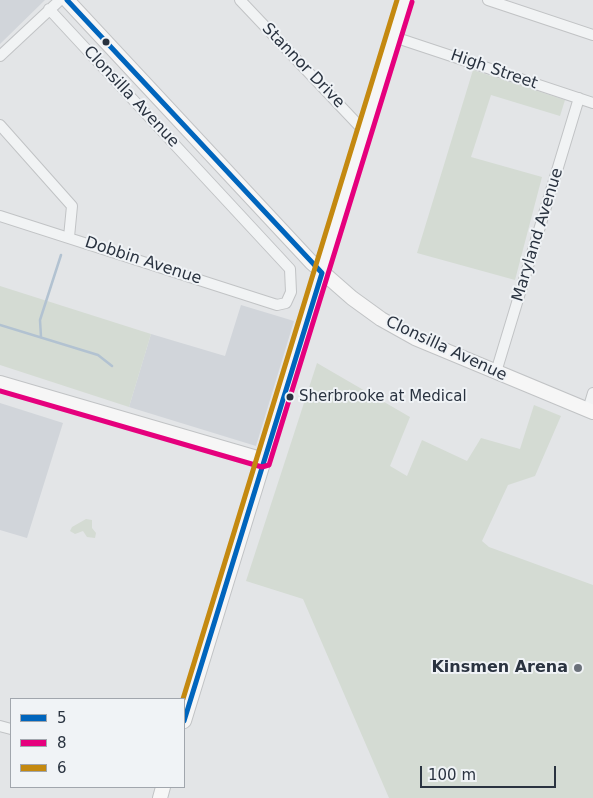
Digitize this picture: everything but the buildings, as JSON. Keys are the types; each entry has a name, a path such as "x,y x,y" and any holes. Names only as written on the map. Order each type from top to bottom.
{"main road":[{"name":"Clonsilla Avenue","path":"67,0 322,273 381,319 415,338 590,411"},
{"path":"185,718 405,0"},
{"path":"0,383 219,448 224,455 263,464"}],"street":[{"path":"0,56 60,0"},
{"name":"Stannor Drive","path":"240,0 365,132"},
{"path":"488,0 593,35"},
{"name":"Clonsilla Avenue","path":"49,9 290,269 291,292 286,303"},
{"name":"High Street","path":"394,38 593,102"},
{"name":"Maryland Avenue","path":"496,372 579,98"},
{"path":"0,125 72,206 69,237"},
{"name":"Dobbin Avenue","path":"0,216 277,305 286,303"},
{"path":"590,411 593,393"}],"shaded area":[{"path":"0,0 45,0 0,44"},
{"path":"473,70 565,100 560,116 491,95 471,157 542,177 515,280 417,253"},
{"path":"0,286 151,334 129,407 0,365"},
{"path":"241,305 294,321 256,446 129,407 151,334 225,356"},
{"path":"317,363 410,417 390,466 407,476 422,440 467,461 481,438 520,449 534,405 561,416 535,476 508,485 482,541 489,547 593,585 593,798 389,798 303,599 246,581"},
{"path":"0,403 63,423 27,538 0,530"},
{"path":"86,519 92,520 92,528 96,533 95,538 87,537 83,531 75,534 70,531 72,527"}],"waterway":[{"path":"41,337 40,320 61,255"},
{"path":"0,325 98,355 112,366"}],"transit line":[{"name":"5","path":"67,0 322,273 185,718"},
{"name":"6","path":"183,698 397,0"},
{"name":"8","path":"0,391 262,467 269,465 412,2"}],"place":[{"name":"Sherbrooke at Medical","path":"290,397"},
{"name":"Kinsmen Arena","path":"578,668"}]}
